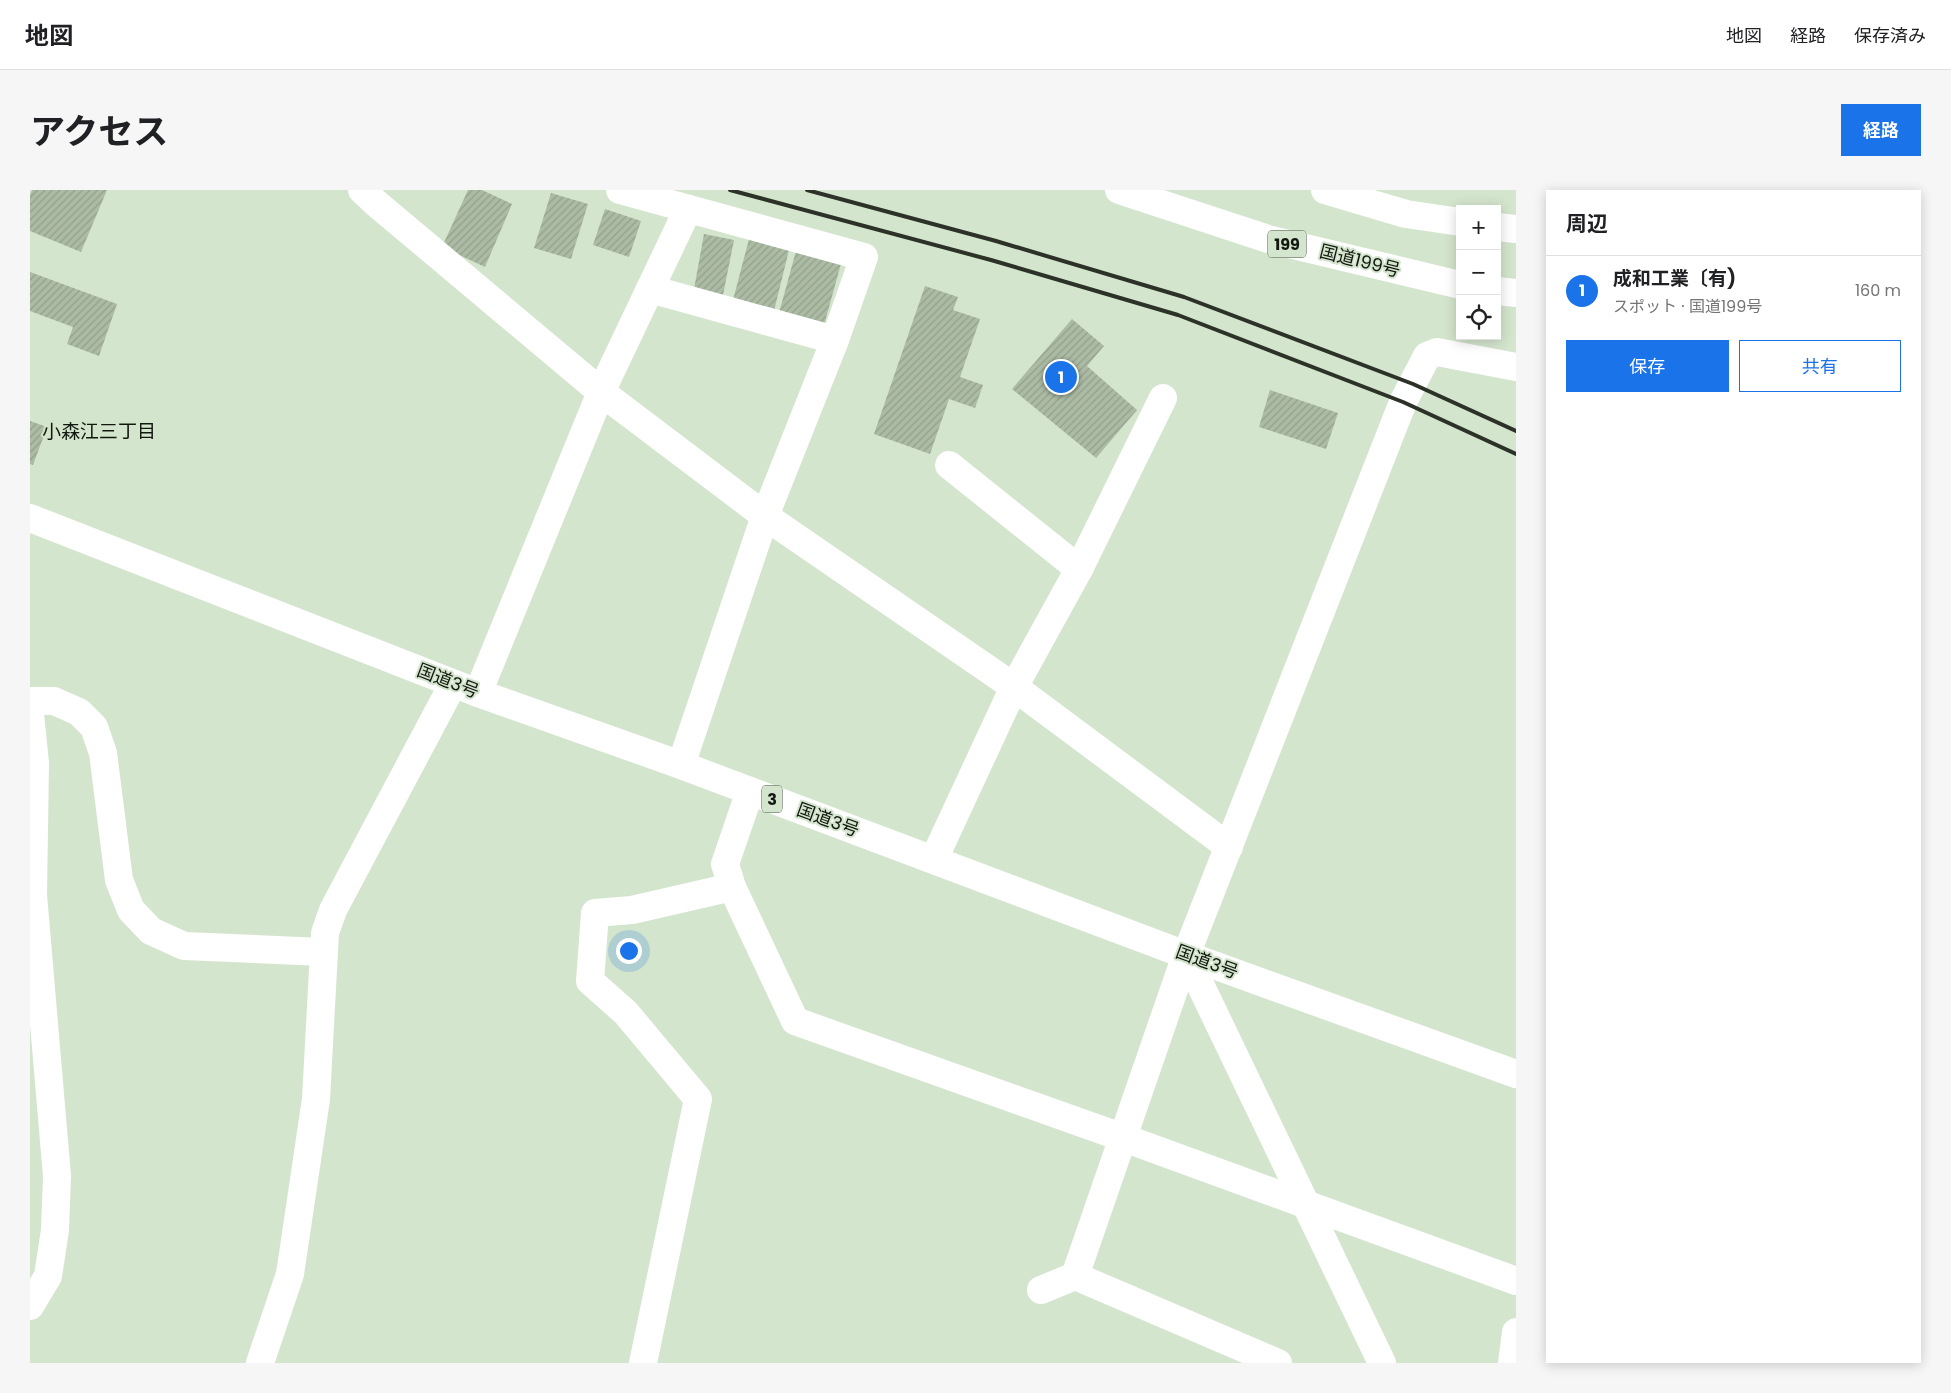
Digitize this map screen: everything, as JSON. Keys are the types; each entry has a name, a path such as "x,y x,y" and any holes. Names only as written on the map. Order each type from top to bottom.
{"main road":[{"path":"362,190 376,204 600,392 765,516 1014,687 1229,847"},
{"path":"620,190 864,257 835,340 765,516 681,765"},
{"name":"国道199号","path":"1118,190 1268,239 1456,284"},
{"path":"1325,190 1406,214 1456,221"},
{"path":"260,1363 290,1274 316,1099 325,933 334,910 465,689 600,392 688,209"},
{"path":"1501,227 1516,229"},
{"path":"650,289 835,340"},
{"path":"1501,291 1516,293"},
{"path":"1075,1276 1186,955 1403,402 1427,356 1437,352 1516,367"},
{"path":"934,859 1014,687 1079,569 1163,398"},
{"path":"949,465 1079,569"},
{"name":"国道3号","path":"30,518 465,689 681,765 1186,955 1516,1074"},
{"path":"30,701 54,701 79,712 94,727 103,753 119,880 131,910 151,931 184,946 323,952"},
{"path":"30,714 35,763 33,895 56,1176 54,1230 48,1276 30,1306"},
{"path":"750,791 724,864 732,887 795,1021 1124,1138 1516,1281"},
{"path":"643,1363 698,1099 626,1013 590,981 595,913 632,910 732,887"},
{"path":"1186,955 1382,1363"},
{"path":"1041,1290 1075,1276 1278,1363"},
{"path":"1512,1363 1516,1332"}],"building":[{"path":"32,190 107,190 81,252 30,231 30,195"},
{"path":"468,190 482,190 512,204 485,267 442,247"},
{"path":"551,193 588,204 571,259 534,248"},
{"path":"605,209 641,221 629,257 593,245"},
{"path":"704,234 734,240 723,295 694,289"},
{"path":"749,239 789,250 774,311 733,300"},
{"path":"796,251 841,264 824,325 779,313"},
{"path":"30,272 117,304 99,356 67,344 73,327 30,311"},
{"path":"925,286 958,297 953,310 980,319 960,377 983,385 975,408 949,399 930,454 874,434"},
{"path":"1072,319 1104,346 1087,366 1137,410 1096,458 1012,389"},
{"path":"1270,390 1338,413 1326,449 1259,427"},
{"path":"30,421 47,427 33,465 30,464"}],"railway":[{"path":"730,190 991,260 1178,315 1403,402 1516,454"},
{"path":"807,190 996,241 1184,297 1413,384 1516,431"}],"place":[{"name":"成和工業〔有)","path":"1061,377"}],"district":[{"name":"小森江三丁目","path":"99,431"}]}
